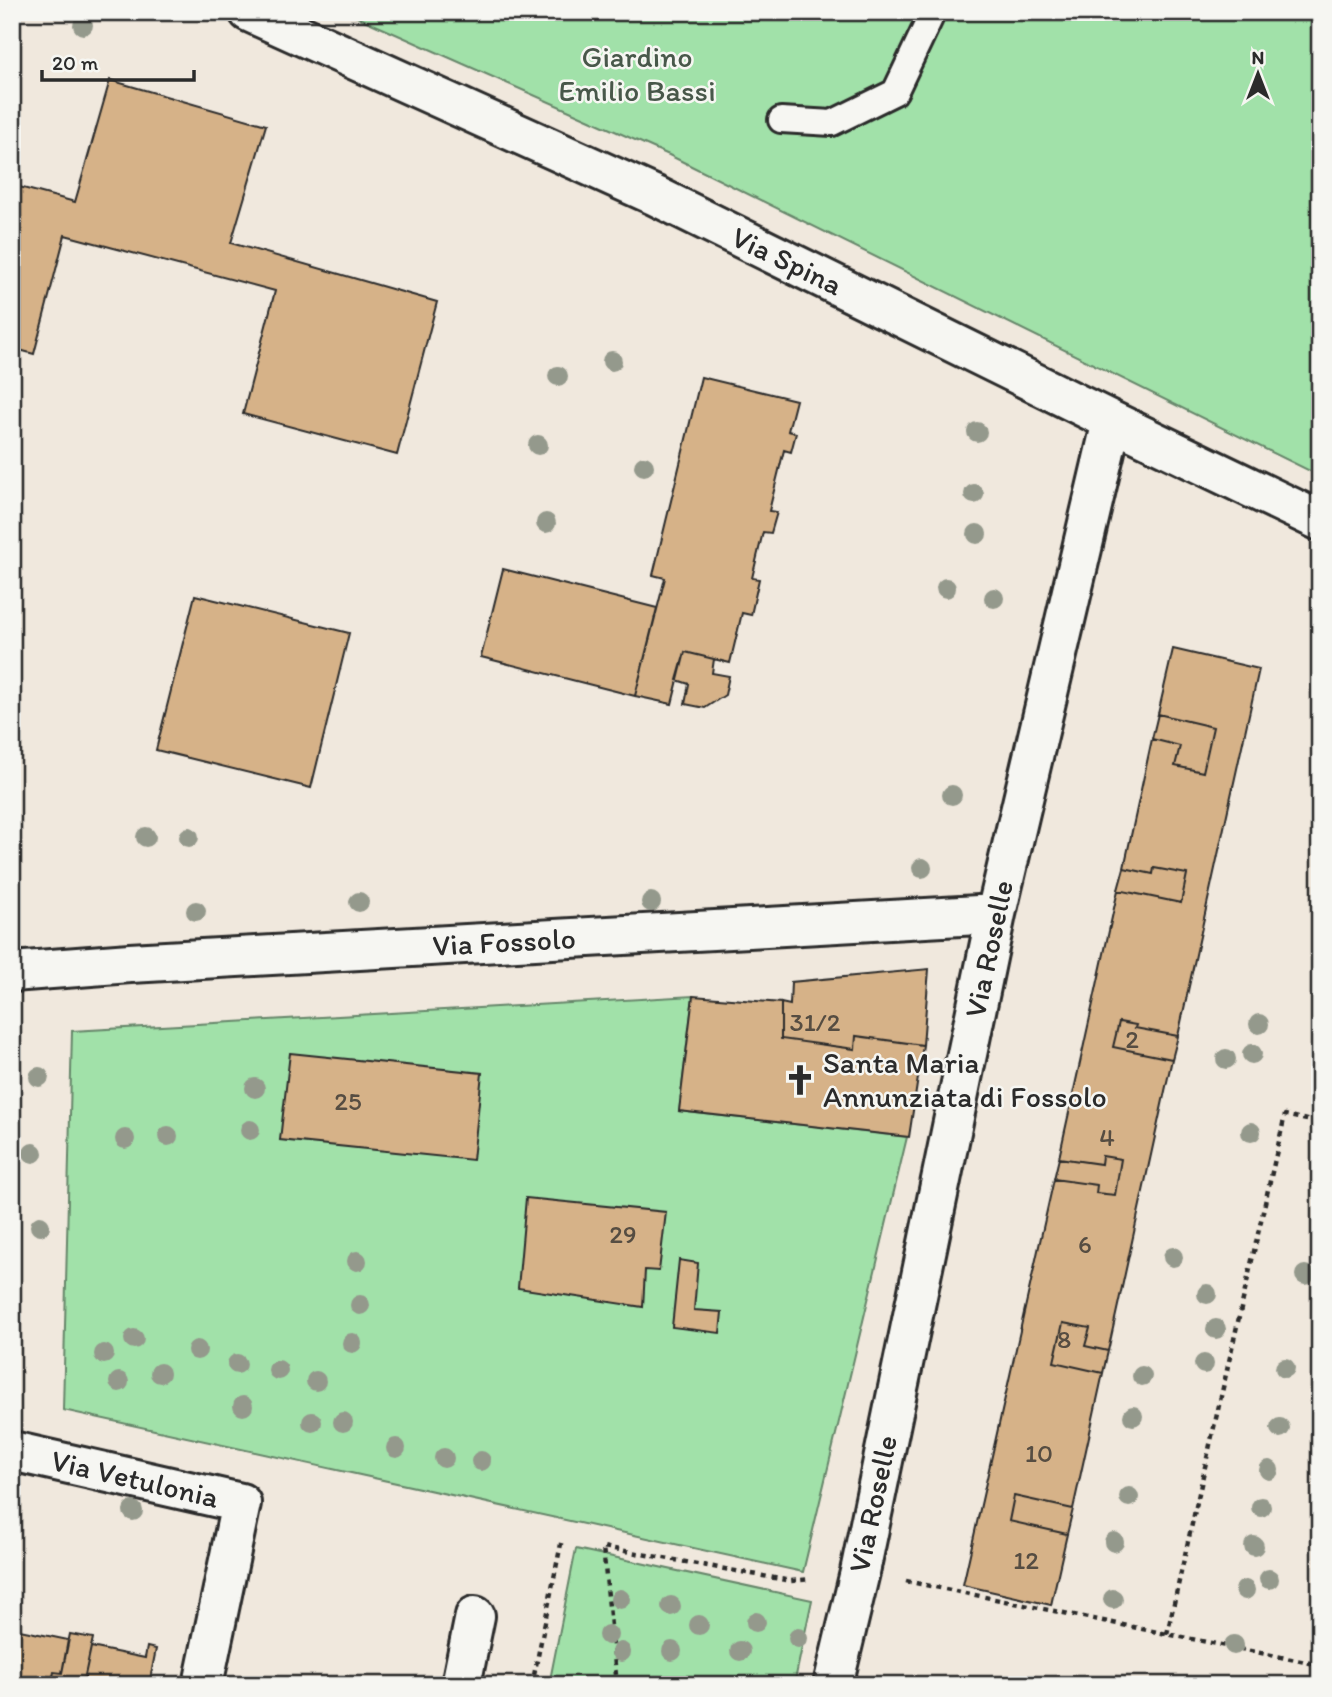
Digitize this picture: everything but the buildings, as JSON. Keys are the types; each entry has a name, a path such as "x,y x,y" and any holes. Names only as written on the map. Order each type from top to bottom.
{"street":[{"name":"Via Spina","path":"249,12 656,196 1112,422 1320,521"},
{"name":"Via Roselle","path":"833,1685 996,914 1112,422"},
{"name":"Via Fossolo","path":"12,972 996,914"},
{"name":"Via Vetulonia","path":"12,1451 241,1503 203,1685"},
{"path":"461,1685 475,1616"}],"lane":[{"path":"781,120 832,123 895,92 933,12"}],"path":[{"path":"1167,1634 1284,1115 1320,1123"},
{"path":"532,1685 562,1539"},
{"path":"617,1685 603,1547 792,1581 859,1572 1320,1665"}],"green space":[{"name":"Giardino Emilio Bassi","path":"346,12 1320,12 1320,476 669,155"},
{"path":"693,996 679,1111 907,1137 803,1572 63,1410 72,1031"},
{"path":"576,1549 812,1600 794,1685 549,1685"}],"place":[{"name":"Santa Maria Annunziata di Fossolo","path":"800,1080"}]}
